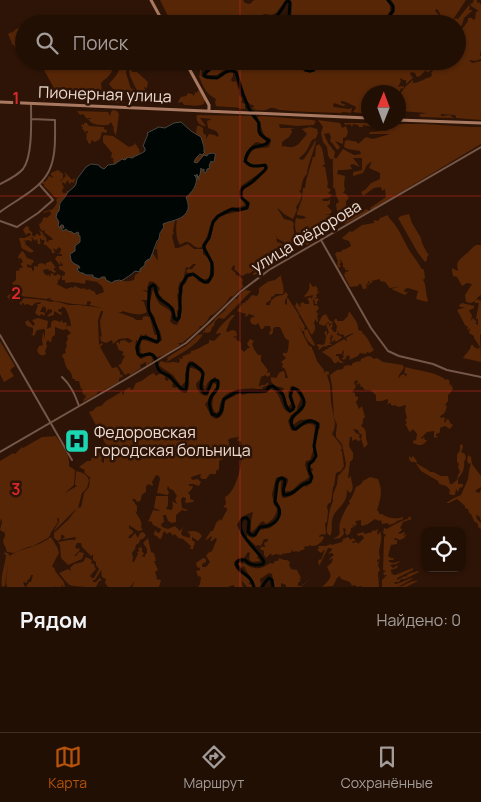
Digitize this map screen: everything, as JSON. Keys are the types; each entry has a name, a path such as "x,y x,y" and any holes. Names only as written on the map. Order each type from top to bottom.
{"main road":[{"path":"151,0 159,15"},
{"path":"191,70 209,105 209,110"},
{"name":"Пионерная улица","path":"0,102 361,118"},
{"path":"406,120 481,123"}],"street":[{"path":"0,184 20,172 27,163 30,150 31,103"},
{"path":"0,212 39,184 48,172 52,160 56,120 31,119"},
{"name":"улица Фёдорова","path":"0,452 152,364 191,339 240,292 269,270 481,146"},
{"path":"0,221 14,226 21,226 53,200 39,184"},
{"path":"321,240 371,328 388,351 447,370 481,377"},
{"path":"0,335 72,460"},
{"path":"62,377 76,396 79,406"}],"shaded area":[{"path":"160,0 243,0 245,3 250,4 254,0 286,0 276,13 272,15 168,15"},
{"path":"291,0 386,0 390,5 388,15 292,15"},
{"path":"391,0 466,0 456,15 440,15 436,9 435,11 438,15 392,15 395,8"},
{"path":"474,0 477,0 477,3 479,2 481,5 481,59 469,60 472,63 481,61 481,120 456,118 454,115 441,114 441,116 451,115 451,117 454,117 453,118 422,117 419,116 420,114 427,113 406,112 406,86 413,80 413,83 415,83 431,77 433,70 466,70 466,24 468,18 475,19 476,12 479,11 471,6 470,3 472,4"},
{"path":"469,5 469,10 472,10 466,16 461,15"},
{"path":"15,30 15,47 11,44 8,34"},
{"path":"44,70 112,70 109,76 101,83 102,92 105,97 116,97 125,103 64,99 64,97 59,97 59,95 43,101 55,90"},
{"path":"127,70 131,89 137,98 135,103 130,102 124,94 113,89 109,84 118,71"},
{"path":"129,70 132,70 132,72 137,72 148,82 147,88 144,87 148,98 145,101 142,101"},
{"path":"202,70 201,75 206,78 215,79 225,74 233,73 231,80 233,82 236,81 239,95 242,98 241,102 245,104 245,109 216,106 216,99 207,92 202,84 199,76"},
{"path":"210,70 224,70 217,75 208,75"},
{"path":"235,70 303,70 310,73 314,70 426,70 417,77 415,73 411,72 410,74 413,78 406,84 406,80 401,78 399,85 361,85 361,113 353,112 356,108 355,106 341,101 341,103 346,105 334,103 334,107 352,108 351,113 279,110 272,108 258,110 251,108 254,106 248,101"},
{"path":"198,90 205,100 204,104 194,106 184,105 182,102 178,103 181,97 186,96 188,93 194,96"},
{"path":"113,110 119,114 116,136 111,122 108,125 94,124 88,119 90,118 87,119 77,111 108,112 110,116"},
{"path":"197,115 251,116 257,122 258,134 266,141 265,144 256,142 245,155 244,161 249,166 264,167 264,170 241,186 240,195 245,205 230,208 216,216 210,225 202,247 199,248 186,242 180,245 176,232 177,219 181,218 188,209 186,197 194,189 196,179 194,176 197,175 196,173 198,175 201,168 206,173 211,161 210,154 197,163 194,162 203,153 205,148 196,133 197,126 203,128 206,139 209,134 217,137 219,135 216,131 208,128 207,121 212,119 200,118 206,126 204,126 197,121"},
{"path":"257,117 316,121 314,125 279,124 280,128 295,128 291,129 292,132 289,137 282,142 282,147 297,145 307,134 302,129 310,127 317,129 318,133 306,152 299,158 301,160 304,159 316,140 307,174 299,191 302,194 293,219 277,208 284,219 292,221 294,224 295,235 290,249 284,242 276,238 277,242 285,246 290,253 286,252 287,256 258,274 253,275 255,273 254,270 242,276 234,269 234,265 231,269 242,278 243,287 210,316 199,329 182,343 178,343 180,345 166,354 157,357 150,352 143,354 140,352 142,340 157,344 162,340 155,318 149,309 153,289 158,302 171,312 170,321 177,325 182,312 180,300 183,291 182,286 186,283 188,277 191,275 196,276 198,281 206,284 213,278 213,264 206,248 213,226 223,216 248,208 250,202 243,198 242,193 245,187 255,182 268,169 266,164 253,165 248,163 247,160 253,150 269,147 271,140 264,135"},
{"path":"318,120 340,123 342,128 346,126 348,132 346,137 343,138 343,144 335,141 340,147 338,150 330,141 329,133 324,134 335,152 334,157 336,159 343,149 354,155 361,154 360,151 344,147 345,141 357,142 358,144 366,137 373,139 390,134 369,134 370,132 406,130 406,124 481,127 481,144 371,210 370,208 386,197 385,189 382,191 381,187 374,188 363,196 361,192 371,183 380,179 380,173 369,168 372,161 367,165 363,173 353,176 353,172 362,170 362,158 353,158 360,167 353,164 350,165 352,169 338,170 337,174 345,176 345,190 343,193 349,198 346,201 346,206 354,208 349,212 353,216 367,209 369,211 345,224 340,221 337,214 339,212 337,211 336,204 339,202 333,187 333,159 330,159 327,147 323,142 321,133 323,127"},
{"path":"181,122 201,137 205,152 202,155 200,154 194,162 197,163 204,155 207,156 213,153 216,155 214,162 211,161 210,168 207,169 206,173 201,168 198,177 200,179 198,179 197,174 196,176 194,175 196,183 186,197 188,209 186,213 181,218 163,224 164,227 151,257 145,262 140,272 135,271 121,281 114,281 112,283 106,280 105,277 99,279 93,277 93,275 86,275 78,271 77,268 80,268 73,263 70,254 75,251 75,246 80,242 80,236 78,232 74,234 66,229 63,231 61,228 64,228 63,225 60,228 58,225 59,222 56,217 60,203 74,187 77,179 86,167 91,164 99,165 104,169 108,165 115,164 122,159 132,158 145,151 143,146 147,133 159,127 165,128 174,123"},
{"path":"87,123 89,126 104,127 107,131 106,133 102,132 100,139 95,142 91,140 89,144 86,138 88,131 84,132 81,126"},
{"path":"344,123 361,123 361,127 353,124 352,127 350,124 345,125"},
{"path":"104,135 113,136 129,147 135,143 140,153 131,158 122,159 114,165 114,158 111,157 112,153 103,142"},
{"path":"319,144 323,153 325,164 322,166 325,167 327,187 331,190 328,193 332,195 329,198 322,199 323,201 328,201 330,199 330,204 327,206 332,211 330,214 324,215 330,215 331,217 323,231 323,235 318,237 317,234 313,242 307,245 304,243 307,241 306,239 300,240 298,237 295,221 296,218 306,218 297,215 297,213 302,199 303,188 305,188 313,157 315,157 316,146"},
{"path":"58,170 63,174 63,179 66,176 64,172 72,180 75,178 74,183 69,184 68,180 65,184 63,182 62,184 64,187 63,193 69,191 59,204 59,222 63,225 64,230 79,233 80,242 76,246 75,251 70,254 73,262 79,266 83,273 89,276 93,275 99,279 105,277 111,283 134,280 135,275 140,272 140,269 153,253 158,261 157,249 155,249 163,224 175,221 172,236 175,248 188,244 194,249 203,249 203,254 209,258 211,267 209,278 203,279 186,271 192,269 196,264 189,268 186,267 183,281 180,282 178,288 179,310 177,310 176,317 174,308 161,298 162,296 160,297 158,293 160,288 153,282 149,282 148,291 142,291 148,293 147,300 141,300 144,302 147,312 132,314 122,311 118,312 136,320 142,320 146,316 150,317 154,333 157,335 155,340 149,338 146,334 143,336 141,334 138,341 136,340 135,349 139,358 151,356 153,360 148,365 146,365 146,362 140,365 141,368 130,375 129,373 125,375 118,365 121,364 125,357 122,354 124,352 119,350 116,343 120,344 120,341 125,340 129,343 133,341 128,338 119,339 113,344 112,340 106,343 101,341 100,321 103,311 101,311 98,320 99,345 103,344 100,347 112,368 117,367 120,375 122,374 123,377 119,378 119,382 102,391 98,391 97,394 83,402 86,397 85,395 88,393 84,395 79,381 73,379 62,356 66,353 67,336 71,333 67,329 63,330 55,327 55,335 52,337 51,343 48,340 46,343 46,354 40,355 37,350 39,346 43,345 43,332 45,339 45,330 37,330 34,336 31,334 33,333 33,328 27,326 25,322 28,320 33,326 35,324 32,320 38,318 48,321 47,329 51,327 52,321 60,322 62,320 63,323 66,322 66,327 69,325 71,327 64,307 58,309 61,315 54,311 54,315 47,317 52,310 48,309 46,313 46,308 43,306 40,312 44,312 44,316 42,314 39,316 35,313 38,305 36,304 41,302 35,303 32,306 24,305 24,303 22,305 19,304 24,298 102,308 89,305 90,301 87,302 87,305 73,304 51,300 50,298 20,296 16,297 13,302 7,296 13,293 15,288 12,283 16,280 16,271 21,270 18,269 23,267 21,265 23,262 21,258 19,259 18,257 23,251 27,258 34,262 31,264 32,266 27,264 27,267 32,268 32,271 34,266 38,267 38,264 42,263 46,265 46,263 51,261 56,268 54,268 55,273 51,270 49,271 48,268 43,270 44,273 50,277 51,273 55,276 58,274 61,276 57,284 66,289 75,286 81,289 84,289 84,287 86,290 89,289 95,292 96,295 104,292 102,286 97,282 86,280 86,284 66,283 65,280 62,280 65,272 59,269 59,266 63,265 60,261 61,265 59,264 55,259 57,256 62,256 62,254 57,254 60,253 61,249 59,247 56,250 53,248 55,253 52,253 51,249 44,245 44,240 40,238 42,244 38,244 37,239 35,241 32,237 33,240 31,242 29,240 23,241 34,252 31,253 22,248 19,239 31,235 28,233 26,235 23,230 26,226 29,227 29,230 33,233 32,235 35,237 36,234 41,235 39,230 46,237 47,242 53,239 44,232 45,230 42,231 39,224 43,218 47,218 51,214 52,216 50,211 43,212 53,209 59,197 56,198 41,183 45,182 49,176 54,178 51,173"},
{"path":"409,214 429,254 425,262 398,218"},
{"path":"388,215 409,250 424,270 425,278 423,280 427,302 416,299 418,291 408,288 405,289 404,292 408,292 405,295 391,289 399,287 389,288 380,279 371,281 373,282 368,286 367,285 370,282 368,281 366,285 367,287 366,290 366,287 363,289 361,284 350,287 344,275 348,270 345,270 340,259 341,263 339,264 341,266 339,268 337,265 338,261 335,254 351,246 349,241 342,238 350,231 352,232 362,225 374,223 375,220 378,221 380,218"},
{"path":"476,245 481,245 481,295 476,301 478,299 481,301 481,362 463,358 471,345 478,349 480,347 474,336 469,333 470,328 467,329 468,327 457,310 465,307 460,307 459,305 462,303 474,306 469,311 472,315 471,321 473,318 478,325 478,319 476,318 479,303 475,303 475,301 471,303 466,302 465,295 472,284 467,283 462,286 457,277 453,276 452,271 452,268 458,271 458,261"},
{"path":"281,275 284,288 283,294 275,294 266,305 270,305 274,298 283,295 286,292 288,295 285,304 287,305 288,298 299,315 305,327 304,329 307,329 315,345 312,345 307,340 304,331 302,331 296,320 309,346 312,347 317,361 324,370 324,373 326,371 329,372 327,375 335,423 332,434 341,445 342,449 340,450 342,451 344,466 341,471 336,473 331,502 327,507 326,533 319,536 324,538 321,542 316,545 306,546 304,547 305,549 298,552 294,552 291,549 290,553 271,556 272,554 270,554 266,558 264,551 260,549 265,547 264,543 268,539 264,539 261,546 256,546 247,538 247,535 253,538 259,530 270,528 277,522 281,510 276,499 279,482 281,481 283,498 292,495 304,485 306,487 311,483 313,476 311,472 313,470 310,468 310,465 316,457 315,442 320,428 319,423 311,419 300,420 293,425 294,418 304,408 304,397 296,388 290,387 288,391 291,404 288,407 282,391 284,389 274,385 271,381 271,377 276,378 279,373 284,371 285,378 288,378 281,362 286,358 283,353 287,353 289,341 285,338 280,327 275,327 270,335 270,326 265,326 261,329 258,323 256,325 252,324 250,321 255,316 249,314 245,317 246,314 237,311 252,295 257,296 259,288"},
{"path":"309,283 313,287 316,286 317,292 320,291 315,298 319,300 317,304 313,300 314,306 317,305 319,308 316,312 319,314 317,315 318,321 315,319 314,324 312,323 315,325 315,330 312,335 295,306 297,302 300,307 300,304 303,302 309,304 307,299 310,297 312,299 313,295 304,296 309,289"},
{"path":"245,290 251,291 224,319 219,318 216,320 211,331 208,333 204,332 203,334 203,331 240,294"},
{"path":"349,311 357,322 358,330 362,331 374,350 366,354 360,353 349,360 350,357 348,355 345,361 342,358 344,357 343,350 342,354 336,354 336,356 344,363 337,361 337,363 334,363 331,358 322,352 344,339 347,342 346,338 353,333 344,337 338,331 337,335 342,338 334,343 336,341 331,341 333,336 331,335 330,340 331,342 329,343 332,344 319,350 318,348 320,347 317,344 323,345 325,343 326,336 324,332 327,331 327,335 329,333 326,324 324,326 319,324 319,322 322,316 326,314 329,320 334,323 329,324 329,326 332,324 331,328 336,332 335,319 343,321 348,316"},
{"path":"232,315 235,315 226,331 236,331 237,336 233,337 237,337 236,340 241,343 241,349 244,352 250,348 247,344 250,339 254,341 252,344 254,349 258,355 261,355 261,361 268,370 267,373 270,372 270,375 268,377 265,375 261,377 260,387 268,382 268,385 262,389 241,389 228,393 220,403 219,411 216,413 212,403 219,386 215,377 208,382 205,389 203,388 205,386 203,385 203,370 192,361 188,362 185,375 186,381 181,386 173,375 158,365 161,361 179,363 180,360 178,358 182,359 183,356 191,353 191,351 209,343 209,340 214,341 221,334 216,333 218,330"},
{"path":"203,334 193,346 166,362 168,357 187,345 198,335"},
{"path":"0,341 15,366 10,370 14,376 4,382 0,374"},
{"path":"368,356 383,362 403,365 404,368 398,379 404,374 406,377 407,374 404,373 405,367 432,373 449,380 450,386 451,384 453,389 448,395 445,412 440,416 441,418 444,417 445,423 447,419 453,425 450,429 445,426 440,428 436,438 434,437 434,431 427,432 421,438 424,437 427,440 422,445 413,443 416,440 417,434 413,429 410,432 405,425 407,422 405,420 407,418 406,405 399,407 392,406 390,403 385,405 388,403 387,399 376,401 376,395 370,390 365,390 359,386 361,385 359,383 357,385 357,380 354,382 356,387 352,392 358,397 356,402 359,409 362,406 365,417 361,426 366,432 368,444 364,448 362,435 358,430 353,429 360,435 361,440 358,441 356,439 352,441 352,437 350,437 349,446 353,453 353,459 350,462 348,478 351,476 353,489 350,493 347,490 343,504 332,520 330,536 327,533 327,528 333,495 338,476 346,464 342,444 336,437 337,425 334,417 330,375 337,370 343,369 344,366 351,366 353,363 360,362 361,359"},
{"path":"190,368 194,368 202,375 196,385 198,391 203,395 207,396 213,383 216,384 216,388 205,404 211,416 216,419 222,414 224,402 228,399 240,393 243,395 265,393 271,389 278,395 286,411 290,413 295,410 292,394 293,391 296,391 300,400 297,411 291,415 288,421 291,430 295,431 308,424 314,425 315,428 313,451 310,460 306,461 305,465 309,477 290,491 285,491 288,479 282,476 276,478 272,494 274,505 277,508 274,518 266,524 263,521 251,532 253,512 243,517 237,525 244,538 258,555 257,558 260,561 252,562 249,559 250,553 248,552 244,558 239,558 234,562 236,569 250,581 249,584 252,587 247,587 242,581 243,587 235,587 233,585 228,587 198,587 201,577 198,576 196,571 200,570 200,568 197,567 196,563 203,558 206,559 206,562 202,564 202,567 206,567 210,562 206,556 212,551 217,539 215,538 210,541 211,536 205,540 213,531 216,523 220,519 221,521 227,510 227,508 223,507 226,504 225,497 234,488 237,480 242,454 241,441 237,441 239,437 228,440 230,446 226,449 226,453 222,455 223,459 219,461 219,469 216,471 216,474 210,474 206,479 200,477 201,474 191,477 192,480 198,479 201,482 199,486 189,484 189,486 193,486 188,493 190,499 194,502 185,503 186,498 183,497 181,499 182,508 188,510 182,510 176,515 176,522 172,523 168,521 166,515 163,515 164,522 161,524 162,527 168,529 175,526 180,531 183,527 181,534 190,538 190,534 187,532 196,531 201,534 202,536 198,541 192,537 192,540 195,542 193,549 190,549 191,546 183,539 178,538 174,534 173,536 170,532 167,534 164,531 161,539 154,535 155,530 158,533 161,529 153,525 151,521 148,522 153,510 160,511 154,508 156,496 168,496 166,509 172,510 172,501 177,504 175,499 177,496 168,486 168,495 157,493 159,476 156,475 152,486 149,484 146,486 146,492 142,495 140,501 137,502 135,499 132,499 137,506 137,512 135,511 141,521 143,530 138,531 129,525 133,533 128,538 131,538 135,533 138,538 140,533 143,532 146,535 136,545 132,553 132,562 134,562 138,554 137,552 140,551 138,549 140,547 144,553 141,556 145,557 147,549 143,543 148,538 158,570 155,572 156,579 161,580 159,587 132,587 135,581 130,587 108,587 105,583 106,579 102,577 101,570 95,580 93,580 93,582 96,582 101,579 96,587 76,586 67,583 59,573 68,569 71,571 70,568 74,564 83,562 86,557 92,560 91,563 94,564 96,569 90,576 92,578 94,578 99,569 93,560 93,554 91,556 82,547 81,543 77,543 75,547 80,550 74,556 79,552 84,553 82,559 68,565 61,558 58,542 75,540 76,537 62,539 65,537 61,535 61,539 58,541 54,538 54,533 69,519 77,508 53,532 59,522 59,518 57,519 58,522 48,538 14,553 7,552 3,541 5,533 0,530 2,522 1,518 0,523 0,461 42,437 56,436 67,454 69,466 75,470 74,485 65,493 77,486 75,485 76,471 87,476 89,480 87,488 82,493 78,508 81,507 84,493 89,487 91,477 84,472 85,470 79,467 87,461 91,461 99,452 102,458 101,461 104,463 101,449 106,445 89,412 123,391 123,395 125,390 130,387 131,390 133,389 136,383 154,373 156,376 164,375 165,380 168,381 169,378 174,388 177,387 181,392 186,393 189,387"},
{"path":"462,444 461,452 465,454 466,458 463,471 458,478 458,484 463,484 463,486 460,487 458,492 456,489 455,495 449,494 450,490 447,487 439,484 438,481 421,471 415,462 411,462 409,459 409,456 411,458 413,456 417,461 416,463 430,472 441,476 448,476 450,484 452,484 457,480 460,472 457,455"},
{"path":"468,455 481,476 481,487 475,491 478,493 481,489 481,521 479,516 476,515 481,523 481,529 474,521 468,509 457,499 446,503 461,495 468,479 471,463 469,464 467,461"},
{"path":"370,477 378,479 381,487 377,510 379,514 392,518 403,517 403,519 389,525 388,523 382,524 381,520 375,519 362,526 361,520 356,521 357,524 355,526 352,525 354,527 351,528 346,536 346,529 343,528 344,534 340,538 333,539 340,533 341,519 350,504 349,501 356,487"},
{"path":"409,516 412,519 403,522 400,528 402,529 398,533 404,532 403,536 407,534 400,540 395,538 394,540 397,540 397,544 391,545 388,556 394,558 389,560 389,562 401,561 390,565 393,568 398,565 397,568 391,570 393,573 391,574 395,575 413,568 413,570 397,578 397,580 406,577 408,574 419,572 401,579 399,582 394,582 395,584 400,583 414,578 398,587 382,587 382,580 387,575 383,573 386,571 383,570 384,537 386,535 383,533 384,528 387,529 408,519"},
{"path":"378,529 377,534 380,531 381,536 380,559 377,560 377,562 379,561 378,566 380,570 378,573 379,587 352,586 350,582 341,579 340,576 333,586 322,587 330,577 327,567 332,562 333,558 329,560 330,558 334,555 332,553 328,554 332,550 328,548 319,566 318,561 321,560 325,549 321,553 317,550 318,546 342,542 343,539 348,537 351,540 352,538 356,540 352,543 357,542 358,544 364,538 362,535 358,536 357,534 363,532 365,534"},
{"path":"51,537 59,553 52,566 64,582 65,587 63,585 61,587 26,587 31,582 33,575 31,575 27,583 23,582 25,587 6,587 8,564 5,586 2,587 5,552 9,556"},
{"path":"279,558 290,562 291,569 297,570 301,578 299,579 301,580 298,586 301,586 311,578 301,587 286,587 286,585 281,583 281,587 274,587 272,574 269,573 260,579 260,587 255,587 244,566 241,568 238,563 260,568 270,563 273,564"},
{"path":"413,581 418,581 406,587 398,587"}],"waterway":[{"path":"388,0 393,6 393,11 390,15"},
{"path":"278,15 288,1 290,3 289,15"},
{"path":"209,70 204,76 217,78 230,70"},
{"path":"230,70 236,72 249,109 259,123 259,131 269,141 250,150 245,161 252,166 265,165 265,170 241,191 241,197 248,204 247,208 232,209 218,216 213,222 209,238 204,245 212,263 212,275 208,282 204,282 193,274 187,276 181,287 180,314 177,320 174,318 169,305 156,293 155,286 150,287 149,311 159,340 157,342 141,338 137,347 138,354 141,356 152,354 160,371 169,376 184,390 186,390 188,367 190,364 193,364 203,373 201,386 204,393 207,393 212,381 218,381 217,389 210,401 212,414 218,416 222,410 224,399 236,392 266,391 269,387 273,386 282,394 290,411 294,407 290,396 293,388 301,394 304,400 303,407 292,418 291,421 294,429 309,421 318,424 314,446 316,456 309,464 312,477 310,482 288,495 284,495 285,480 279,479 275,502 278,507 279,516 274,523 260,527 255,535 251,535 248,532 249,521 247,518 243,518 240,523 243,535 264,562 263,564 256,565 241,560 236,564 240,571 248,576 254,587"},
{"path":"305,70 314,70"},
{"path":"262,587 269,578 272,580 273,587"}],"place":[{"name":"Федоровская городская больница","path":"77,441"}]}
